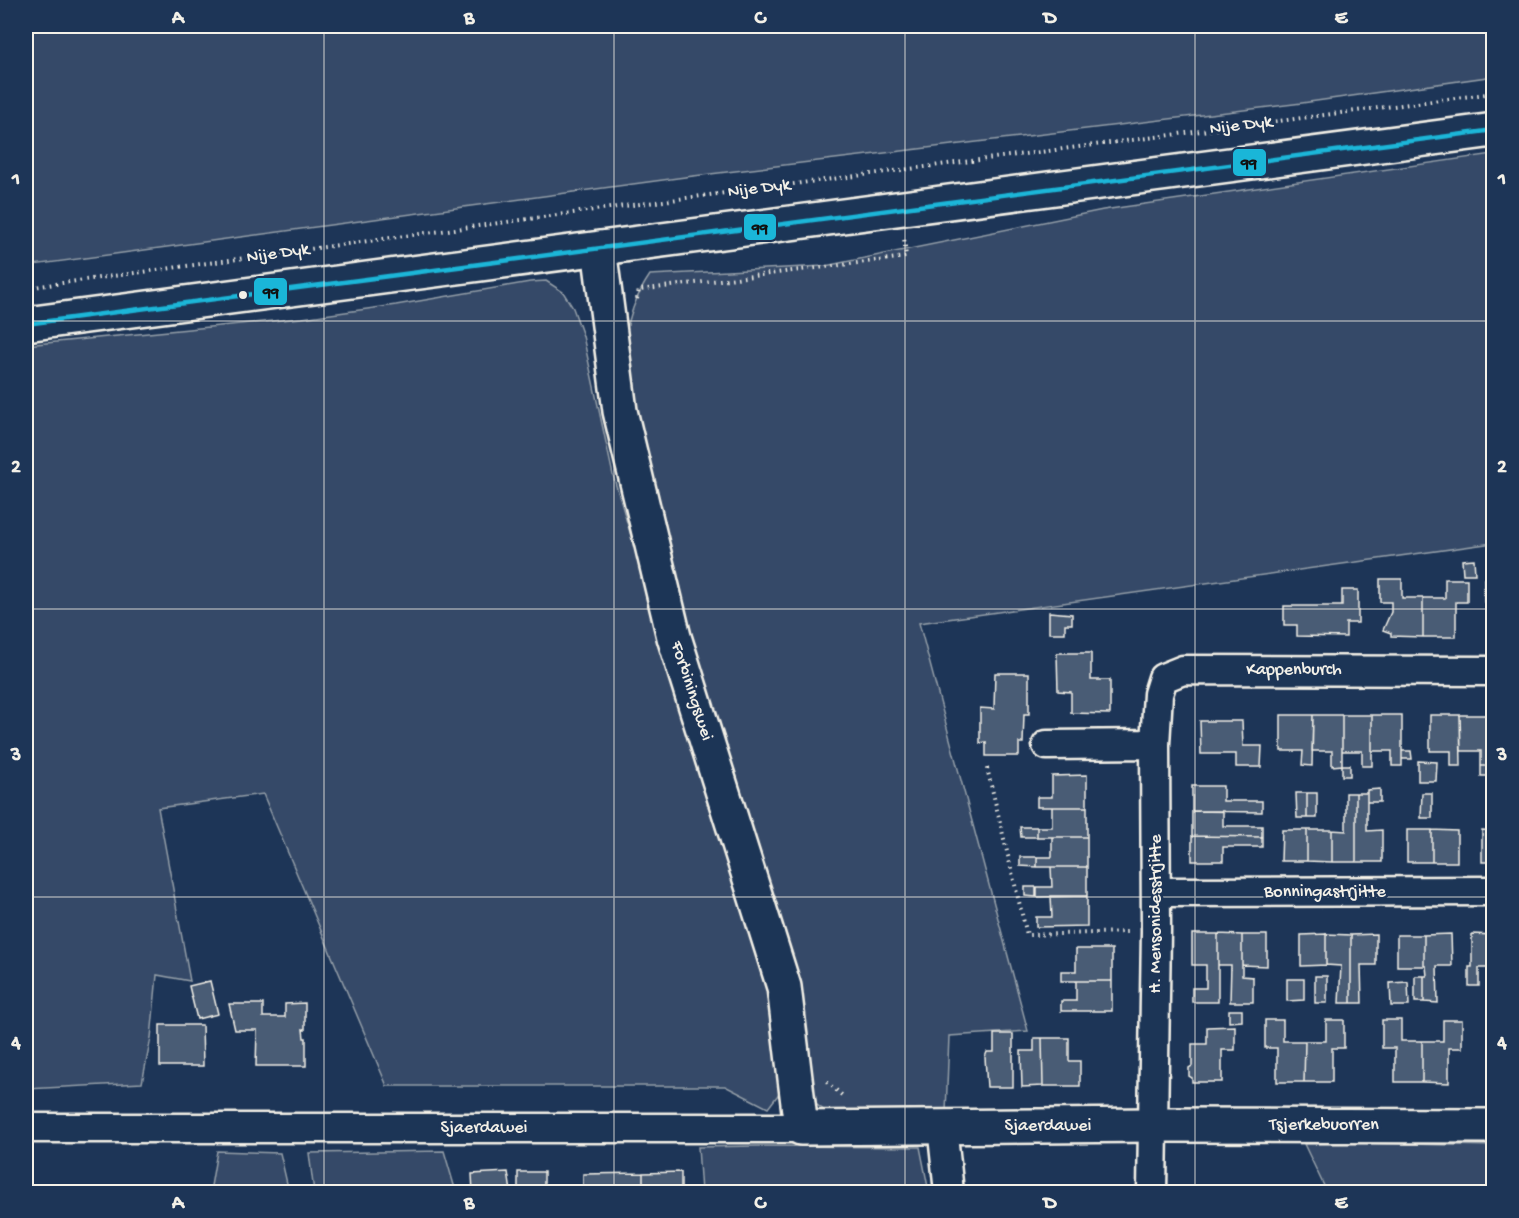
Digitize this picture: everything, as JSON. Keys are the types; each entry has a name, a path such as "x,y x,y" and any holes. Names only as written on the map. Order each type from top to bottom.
{"street":[{"name":"Nije Dyk","path":"26,324 1494,130"},
{"name":"Forbiningswei","path":"599,248 620,411 674,637 784,987 801,1128"},
{"name":"Kappenburch","path":"1155,744 1158,694 1163,678 1183,670 1494,671"},
{"path":"1047,745 1155,744"},
{"name":"H. Mensonidesstrjitte","path":"1152,1192 1155,1125 1155,744"},
{"name":"Bonningastrjitte","path":"1156,892 1494,891"},
{"name":"Sjaerdawei","path":"26,1128 801,1128 1155,1125"},
{"name":"Tsjerkebuorren","path":"1155,1125 1494,1126"},
{"path":"942,1126 949,1192"}],"path":[{"name":"Nije Dyk","path":"26,288 582,212 1494,93"},
{"path":"636,305 639,290 906,257 904,236"},
{"path":"987,768 1027,935 1156,931"},
{"path":"824,1075 824,1079 850,1102"}],"shaded area":[{"path":"26,26 1493,26 1494,76 1302,103 685,177 26,266"},
{"path":"1493,154 1493,543 919,623 1028,1031 949,1036 946,1112 827,1112 814,1103 663,561 624,343 633,307 650,275 825,266 1103,210"},
{"path":"546,281 563,292 573,308 583,336 613,475 680,702 764,963 781,1038 781,1091 768,1108 725,1086 387,1086 263,794 158,808 190,981 157,975 151,1038 142,1083 26,1089 26,345 302,318"},
{"path":"1304,1144 1493,1146 1493,1192 1327,1192"},
{"path":"698,1147 920,1147 929,1192 701,1192"},
{"path":"217,1151 280,1153 289,1192 210,1192"},
{"path":"444,1151 456,1192 314,1192 309,1153"}],"building":[{"path":"1474,559 1475,574 1463,574 1462,560"},
{"path":"1380,579 1402,579 1402,598 1423,598 1423,637 1391,636 1391,633 1383,630 1391,612 1391,602 1380,602"},
{"path":"1445,579 1467,579 1467,602 1456,602 1456,637 1423,637 1423,598 1445,598"},
{"path":"1484,579 1494,579 1494,602 1484,602"},
{"path":"1342,590 1358,590 1358,623 1346,623 1346,637 1297,636 1297,625 1284,625 1284,606 1342,606"},
{"path":"1049,612 1072,614 1072,624 1065,624 1065,633 1049,633"},
{"path":"1057,653 1091,653 1091,680 1110,680 1110,714 1071,713 1071,692 1058,691"},
{"path":"995,673 1029,673 1029,714 1024,714 1023,743 1019,743 1019,756 986,756 986,742 980,743 980,708 994,709"},
{"path":"1281,715 1313,715 1312,766 1302,765 1303,751 1281,751"},
{"path":"1313,715 1342,715 1342,765 1332,766 1332,751 1312,751"},
{"path":"1342,715 1372,715 1372,766 1362,766 1362,751 1342,751"},
{"path":"1372,715 1402,715 1402,766 1392,766 1392,751 1372,751"},
{"path":"1430,715 1460,715 1461,766 1451,766 1451,751 1430,751"},
{"path":"1460,715 1490,715 1491,766 1481,766 1481,751 1461,751"},
{"path":"1490,715 1494,715 1494,751 1491,751"},
{"path":"1200,721 1242,721 1243,746 1262,746 1261,767 1236,767 1236,754 1201,754"},
{"path":"1402,751 1411,751 1412,759 1402,759"},
{"path":"1418,761 1437,762 1436,781 1418,781"},
{"path":"1342,765 1350,765 1350,776 1342,776"},
{"path":"1481,766 1491,766 1490,776 1481,776"},
{"path":"1087,775 1087,807 1037,807 1037,797 1052,797 1052,776"},
{"path":"1192,786 1223,786 1223,801 1262,801 1262,812 1192,811"},
{"path":"1380,789 1380,802 1367,802 1367,790"},
{"path":"1296,793 1307,793 1307,818 1297,818"},
{"path":"1307,793 1317,793 1317,818 1307,818"},
{"path":"1346,793 1356,793 1356,862 1332,862 1332,830 1346,831"},
{"path":"1356,793 1367,793 1367,831 1382,830 1382,862 1356,862"},
{"path":"1422,793 1432,793 1432,818 1421,818"},
{"path":"1052,807 1087,807 1087,837 1037,837 1037,827 1052,827"},
{"path":"1192,811 1223,811 1223,826 1262,826 1262,837 1192,836"},
{"path":"1020,827 1037,827 1037,837 1021,837"},
{"path":"1282,830 1307,830 1307,861 1281,861"},
{"path":"1307,830 1332,830 1332,862 1307,861"},
{"path":"1407,830 1432,830 1432,862 1407,862"},
{"path":"1432,830 1457,831 1457,862 1432,862"},
{"path":"1482,830 1494,831 1494,862 1482,862"},
{"path":"1192,836 1262,837 1262,847 1223,847 1223,861 1192,861"},
{"path":"1052,837 1087,837 1087,867 1037,867 1037,857 1052,857"},
{"path":"1020,857 1037,857 1037,867 1020,866"},
{"path":"1051,867 1087,867 1087,896 1037,897 1037,887 1052,887"},
{"path":"1025,887 1036,887 1036,897 1025,896"},
{"path":"1051,896 1087,896 1087,926 1036,927 1036,917 1052,917"},
{"path":"1192,934 1218,934 1218,1002 1192,1002 1192,988 1206,988 1206,965 1192,965"},
{"path":"1218,934 1242,935 1242,976 1253,977 1253,1002 1230,1002 1231,965 1218,965"},
{"path":"1326,934 1326,965 1301,966 1301,935"},
{"path":"1326,934 1351,935 1351,1003 1339,1003 1341,966 1326,965"},
{"path":"1376,934 1376,965 1361,965 1362,1003 1351,1003 1351,935"},
{"path":"1451,934 1452,966 1437,966 1438,1003 1424,1002 1424,976 1427,976 1426,966 1424,966 1424,935"},
{"path":"1472,934 1494,935 1494,968 1479,968 1479,986 1469,986 1469,967 1472,967"},
{"path":"1242,935 1267,935 1267,966 1242,965"},
{"path":"1397,935 1424,935 1424,966 1397,966"},
{"path":"1076,949 1112,949 1112,981 1061,981 1061,971 1076,971"},
{"path":"1315,976 1327,976 1327,1003 1315,1003"},
{"path":"1415,976 1424,976 1424,1002 1415,1002"},
{"path":"1287,979 1304,979 1304,1000 1287,1001"},
{"path":"210,981 218,1014 197,1019 189,986"},
{"path":"1076,981 1112,981 1112,1011 1061,1011 1061,1001 1076,1001"},
{"path":"1408,982 1409,1006 1391,1006 1390,983"},
{"path":"305,1003 305,1030 303,1029 304,1038 306,1038 306,1066 256,1066 257,1030 235,1030 229,1004 263,1004 263,1017 285,1017 285,1004"},
{"path":"1229,1010 1242,1010 1242,1021 1229,1022"},
{"path":"1265,1020 1283,1020 1283,1041 1305,1041 1304,1082 1277,1082 1277,1048 1265,1048"},
{"path":"1326,1020 1344,1020 1344,1048 1332,1048 1332,1082 1304,1082 1305,1041 1326,1041"},
{"path":"1382,1020 1401,1020 1401,1041 1422,1041 1422,1082 1395,1082 1395,1048 1382,1048"},
{"path":"1443,1020 1462,1020 1462,1048 1449,1048 1449,1083 1422,1082 1422,1041 1443,1041"},
{"path":"160,1025 202,1025 203,1066 160,1066"},
{"path":"1235,1026 1235,1050 1222,1050 1222,1082 1192,1082 1189,1068 1192,1066 1192,1044 1207,1044 1207,1027"},
{"path":"994,1034 1013,1034 1013,1087 987,1087 985,1057 987,1052 994,1052"},
{"path":"1034,1038 1042,1038 1043,1086 1022,1087 1021,1051 1034,1051"},
{"path":"1042,1038 1069,1038 1069,1061 1080,1061 1080,1086 1043,1086"},
{"path":"508,1172 511,1192 473,1192 472,1174"},
{"path":"518,1172 544,1172 544,1191 555,1192 518,1192"},
{"path":"681,1172 681,1192 643,1192 643,1173"},
{"path":"643,1173 643,1192 583,1192 583,1174"},
{"path":"1288,1189 1288,1192 1269,1192 1269,1190"},
{"path":"1288,1189 1309,1189 1309,1192 1288,1192"},
{"path":"1211,1190 1231,1190 1231,1192 1211,1192"}],"transit line":[{"name":"99","path":"26,324 1494,130"}]}
